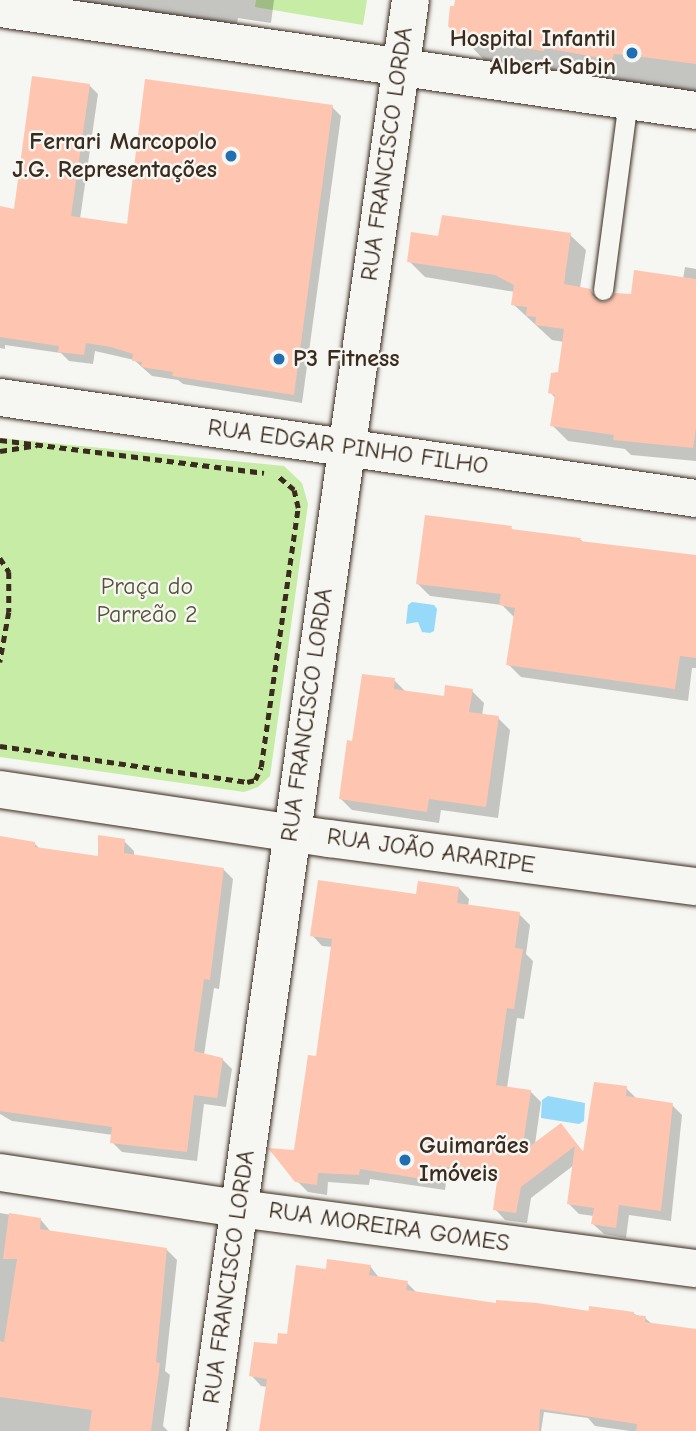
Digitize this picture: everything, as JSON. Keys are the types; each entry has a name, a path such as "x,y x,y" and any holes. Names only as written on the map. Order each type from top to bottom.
{"street":[{"name":"RUA FRANCISCO LORDA","path":"208,1431 344,446 410,0"},
{"path":"0,8 400,69 696,110"},
{"name":"RUA EDGAR PINHO FILHO","path":"0,397 696,498"},
{"name":"RUA JOÃO ARARIPE","path":"0,789 290,832 696,886"},
{"name":"RUA MOREIRA GOMES","path":"0,1172 239,1208 696,1268"}],"lane":[{"path":"603,290 628,100"}],"path":[{"path":"0,440 279,475 295,489 298,508 261,767 255,780 247,782 0,746"},
{"path":"0,451 45,444"},
{"path":"0,558 9,572 9,612 0,662"}],"green space":[{"path":"256,0 367,0 363,25 255,7"},
{"name":"Praça do Parreão 2","path":"0,438 284,466 302,483 308,504 270,776 258,787 244,792 0,757"}],"water":[{"path":"412,602 434,605 437,609 434,631 422,632 418,622 406,624 408,605"},
{"path":"548,1096 585,1103 584,1121 579,1124 541,1118 542,1100"}],"building":[{"name":"Hospital Infantil Albert Sabin","path":"455,0 696,0 696,64 614,54 612,60 545,48 544,51 462,40 448,26 450,6 454,6"},
{"path":"32,76 90,84 71,216 127,224 145,79 333,105 294,395 172,376 173,372 141,367 142,362 132,361 133,354 111,347 86,343 84,355 58,352 59,346 0,337 0,206 14,209"},
{"path":"442,215 571,233 564,284 591,289 592,295 601,302 608,301 615,293 631,294 634,270 696,279 696,428 693,448 613,440 614,435 550,426 555,395 548,393 551,373 558,372 564,329 535,325 536,317 526,316 527,307 511,305 514,285 495,275 407,262 411,232 438,236"},
{"path":"425,515 512,526 511,529 581,538 580,541 696,555 696,658 680,656 675,689 506,665 515,608 499,605 501,594 416,584"},
{"path":"362,674 395,678 394,689 444,696 445,685 473,689 469,712 499,716 486,807 429,799 427,812 339,799 347,740 352,741"},
{"path":"98,835 125,839 124,853 224,868 210,980 204,979 194,1051 223,1058 217,1098 194,1095 187,1152 110,1143 112,1127 0,1111 0,836 35,842 35,847 98,856"},
{"path":"318,880 416,894 418,881 459,887 457,903 520,912 515,948 523,949 514,1009 507,1008 496,1085 531,1090 522,1152 561,1123 583,1152 594,1082 627,1086 626,1096 673,1103 661,1211 619,1205 616,1228 591,1224 594,1208 567,1204 575,1146 521,1187 516,1213 493,1210 498,1174 437,1166 435,1181 360,1169 359,1175 318,1173 317,1185 295,1182 268,1148 294,1150 308,1055 316,1056 332,939 310,936"},
{"path":"9,1213 41,1218 40,1229 167,1248 156,1362 160,1363 151,1431 89,1431 92,1410 0,1397 0,1341 4,1342 17,1259 3,1259"},
{"path":"327,1259 371,1265 369,1275 408,1281 406,1290 496,1303 496,1300 537,1303 589,1311 589,1306 634,1312 634,1315 646,1316 645,1322 696,1329 696,1431 636,1431 637,1424 540,1409 539,1431 259,1431 267,1379 249,1376 254,1342 277,1344 278,1333 287,1334 296,1265 326,1269"}],"place":[{"name":"Hospital Infantil Albert Sabin","path":"632,53"},
{"name":"Ferrari Marcopolo J.G. Representações","path":"231,156"},
{"name":"P3 Fitness","path":"279,359"},
{"name":"Guimarães Imóveis","path":"405,1160"}]}
